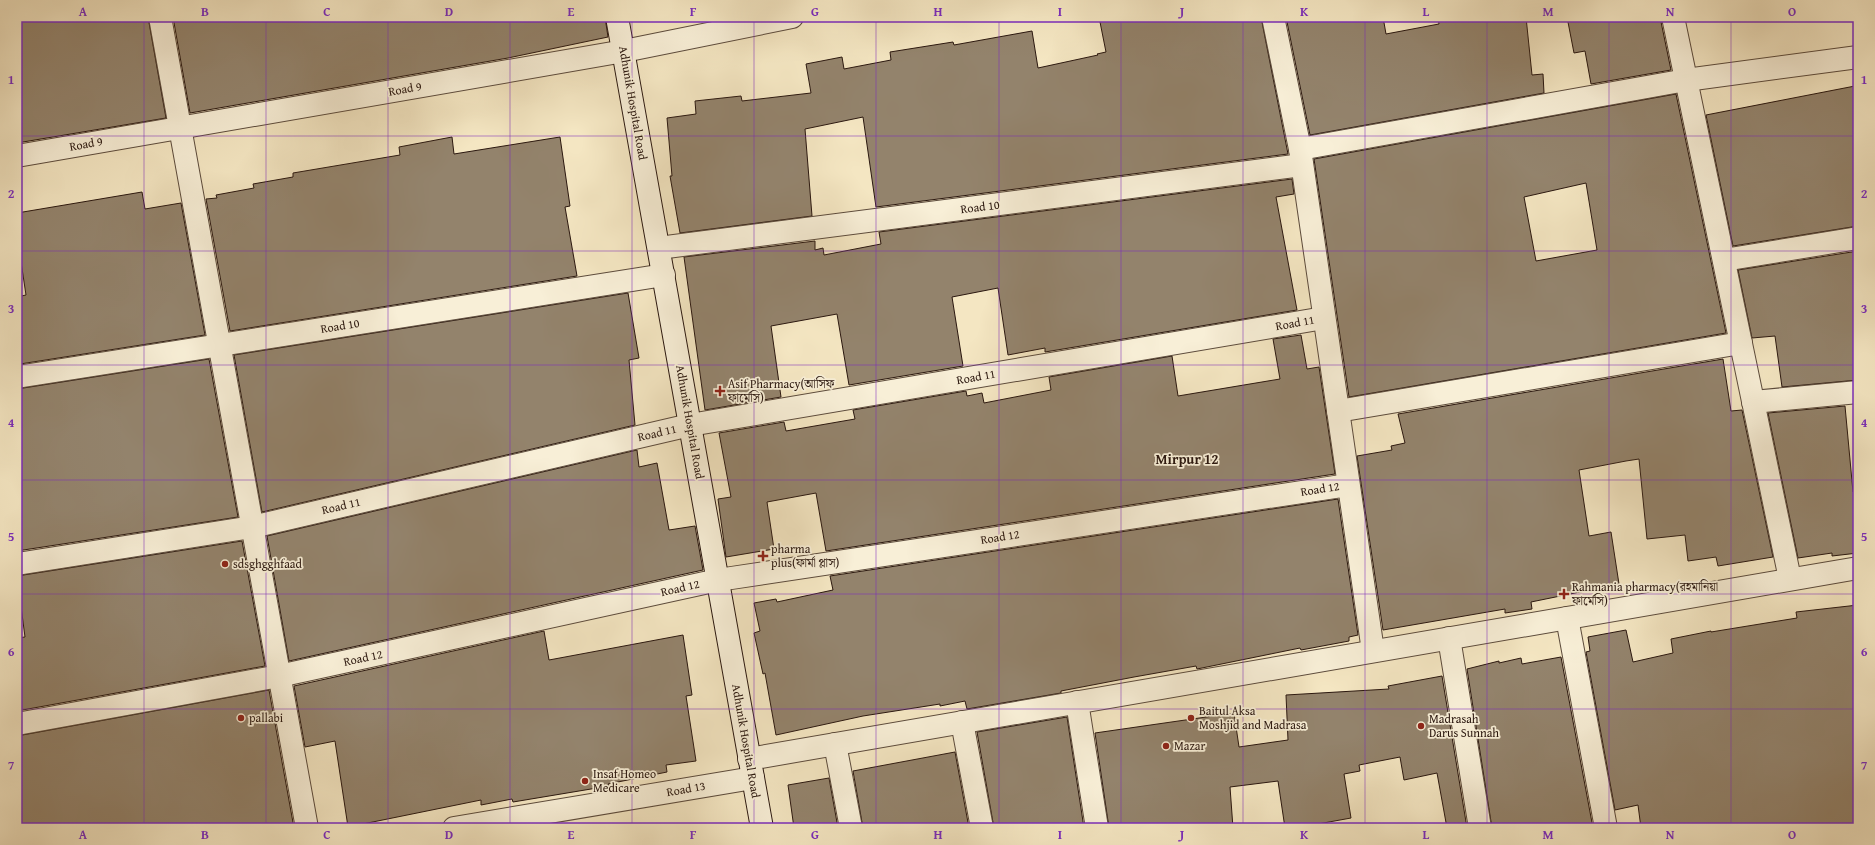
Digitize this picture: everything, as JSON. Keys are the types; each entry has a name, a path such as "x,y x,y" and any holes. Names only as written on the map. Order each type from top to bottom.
{"street":[{"path":"160,17 307,828"},
{"name":"Adhunik Hospital Road","path":"617,17 762,828"},
{"name":"Road 9","path":"17,156 624,51 792,17"},
{"path":"1273,17 1301,157 1373,651"},
{"path":"1673,17 1790,579"},
{"name":"Road 10","path":"659,248 1301,157 1686,80 1858,57"},
{"path":"1724,260 1858,238"},
{"name":"Road 10","path":"17,377 664,275"},
{"name":"Road 11","path":"17,564 252,527 690,425 1324,318"},
{"path":"1338,411 1741,343"},
{"path":"1753,402 1858,392"},
{"name":"Road 12","path":"17,724 279,676 718,580 1348,485"},
{"name":"Road 13","path":"454,828 491,825 751,768 835,744 1858,568"},
{"path":"1567,618 1606,828"},
{"path":"1449,638 1480,828"},
{"path":"1077,702 1097,828"},
{"path":"962,722 982,828"},
{"path":"835,744 851,828"}],"building":[{"path":"17,17 148,17 166,118 17,143"},
{"path":"173,17 605,17 608,37 508,58 190,113"},
{"path":"1099,17 1261,17 1288,154 876,207 863,117 805,129 812,216 680,233 670,176 672,176 667,118 696,114 695,101 741,96 742,101 811,93 806,64 842,57 844,69 891,60 890,52 953,42 954,45 1032,31 1038,68 1106,52"},
{"path":"1286,17 1383,17 1386,34 1439,24 1438,17 1526,17 1532,75 1543,74 1544,93 1310,135"},
{"path":"1567,17 1660,17 1671,70 1591,84 1585,51 1574,53"},
{"path":"1855,86 1858,106 1858,226 1733,246 1706,115"},
{"path":"1676,94 1726,333 1349,397 1314,159","holes":["1586,183 1597,250 1536,261 1524,197"]},
{"path":"452,137 454,154 560,137 570,206 565,207 577,276 230,331 206,199 217,198 216,195 254,188 253,184 293,177 293,173 400,155 399,147"},
{"path":"1292,179 1294,194 1276,197 1297,310 1045,352 1045,348 1008,355 998,288 952,297 963,366 849,385 837,314 771,326 781,397 705,410 684,257 815,241 815,250 823,248 824,255 881,244 879,232"},
{"path":"142,192 145,209 181,203 205,335 20,364 17,348 17,297 26,295 17,235 17,213"},
{"path":"1858,251 1858,380 1782,387 1775,336 1752,338 1738,270"},
{"path":"628,293 639,358 629,360 635,425 262,512 234,355"},
{"path":"1301,335 1307,369 1319,367 1335,474 826,551 816,493 767,502 774,549 726,557 718,499 731,497 719,433 784,422 786,431 855,419 853,410 966,391 967,396 982,393 984,403 1051,390 1049,377 1172,356 1178,396 1280,379 1273,339"},
{"path":"209,359 238,517 17,551 17,389"},
{"path":"1723,359 1731,411 1742,410 1773,557 1718,566 1716,557 1688,561 1685,535 1647,539 1639,459 1626,461 1579,470 1589,536 1611,532 1619,584 1531,602 1532,609 1505,613 1505,609 1383,630 1357,456 1392,450 1391,446 1405,443 1398,414"},
{"path":"1845,406 1853,492 1858,491 1858,553 1832,556 1832,553 1798,558 1768,413"},
{"path":"637,450 639,467 657,463 669,530 695,526 703,570 289,661 267,536"},
{"path":"1338,499 1358,635 1349,637 1349,641 1301,650 1300,648 1197,669 1196,666 1134,677 1061,691 1061,693 967,709 965,701 940,706 940,704 863,716 776,735 765,673 763,674 754,633 760,631 754,603 776,599 777,602 833,590 830,576"},
{"path":"242,541 265,666 17,711 17,638 25,637 17,576"},
{"path":"1858,605 1858,828 1641,828 1638,805 1615,810 1586,652 1590,651 1588,637 1626,630 1633,662 1673,653 1671,639 1711,631 1797,618 1796,612"},
{"path":"544,631 549,660 683,635 692,695 686,696 696,761 666,765 667,772 608,784 609,786 513,802 512,799 481,805 481,800 348,827 335,741 305,747 294,686"},
{"path":"1561,657 1593,828 1492,828 1467,669 1499,661 1499,663 1521,658 1522,664"},
{"path":"1442,676 1467,828 1447,828 1437,773 1404,780 1400,757 1359,765 1360,771 1344,774 1351,818 1318,824 1319,828 1285,828 1278,781 1230,787 1233,828 1109,828 1095,733 1234,713 1239,747 1288,740 1286,695 1389,689 1388,686"},
{"path":"269,690 294,828 17,828 17,736"},
{"path":"1067,717 1084,828 994,828 977,732"},
{"path":"955,752 969,828 863,828 853,771"},
{"path":"829,778 838,828 794,828 788,785"}],"place":[{"name":"Asif Pharmacy(আসিফ ফার্মেসি)","path":"720,391"},
{"name":"pharma plus(ফার্মা প্লাস)","path":"763,556"},
{"name":"sdsghgghfaad","path":"225,564"},
{"name":"Rahmania pharmacy(রহমানিয়া ফার্মেসি)","path":"1564,594"},
{"name":"pallabi","path":"241,718"},
{"name":"Baitul Aksa Moshjid and Madrasa","path":"1191,718"},
{"name":"Madrasah Darus Sunnah","path":"1421,726"},
{"name":"Mazar","path":"1166,746"},
{"name":"Insaf Homeo Medicare","path":"585,781"}],"district":[{"name":"Mirpur 12","path":"1187,459"}]}
